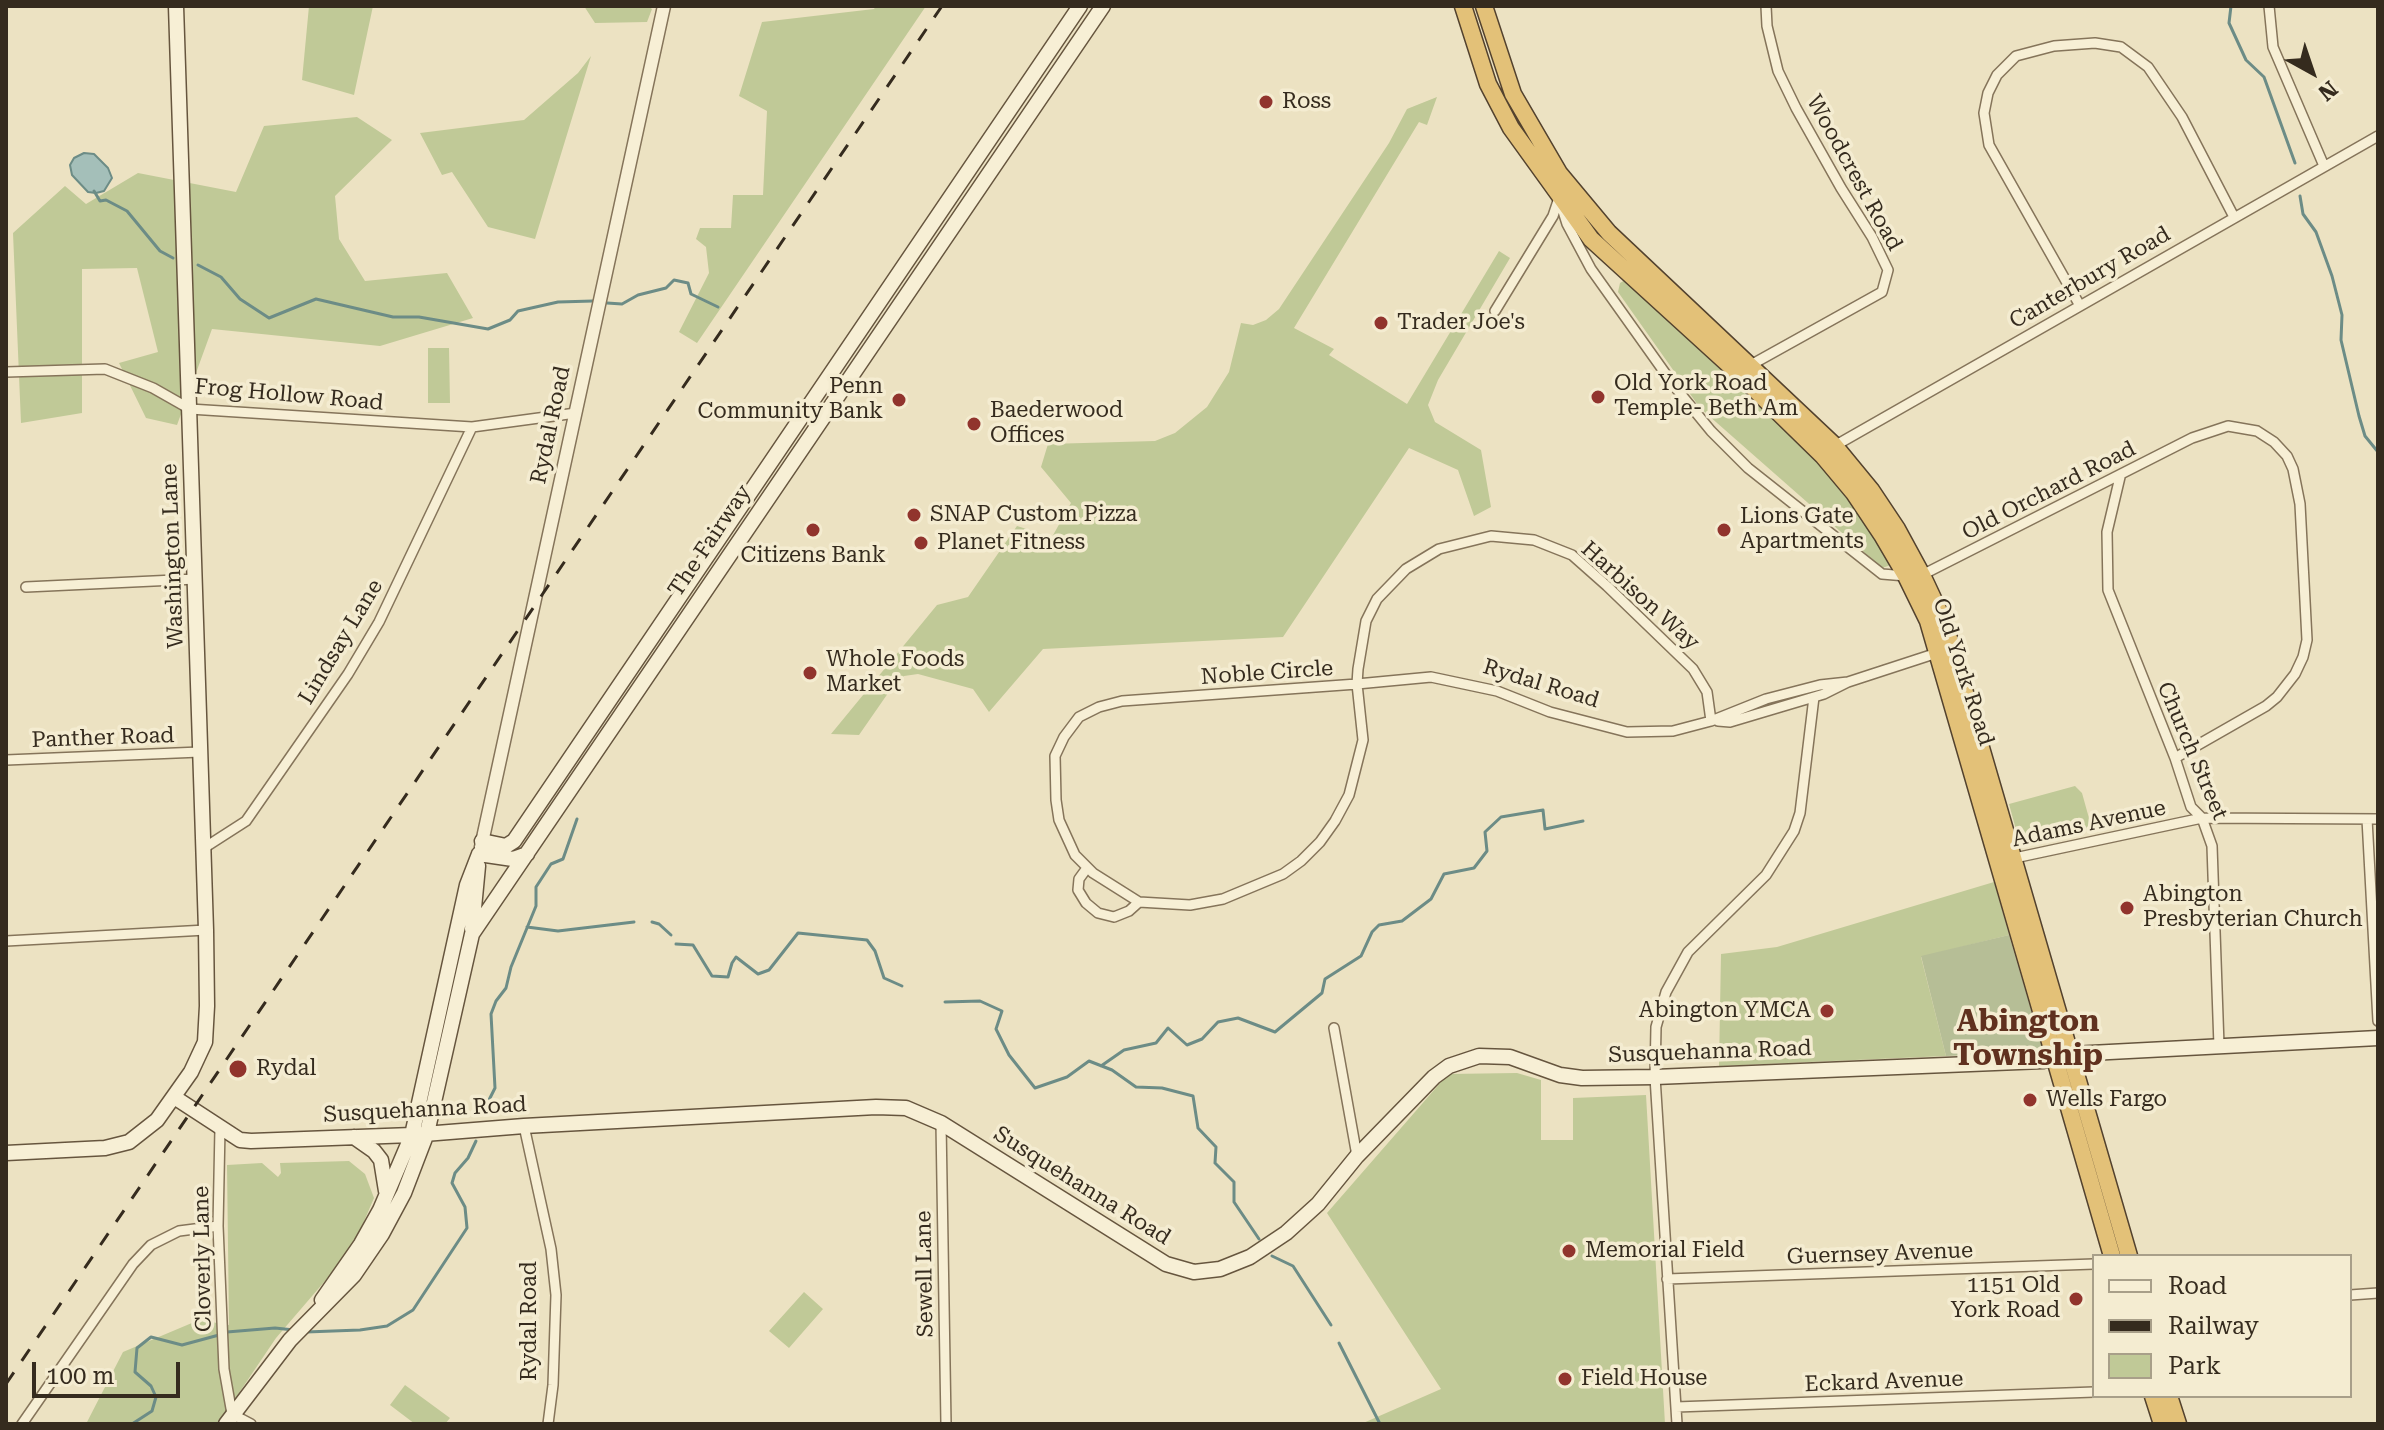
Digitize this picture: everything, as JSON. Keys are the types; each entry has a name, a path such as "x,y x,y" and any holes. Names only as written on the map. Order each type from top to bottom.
{"highway":[{"name":"Old York Road","path":"1463,6 1488,84 1511,128 1559,198 1591,239 1744,369"},
{"name":"Old York Road","path":"1484,6 1513,94 1559,173 1609,233 1744,369 1871,490 1897,529 1914,576 1944,622 1945,650 2064,1056 2128,1254"},
{"name":"Old York Road","path":"2064,1056 2112,1254"},
{"path":"2154,1398 2162,1424"},
{"path":"2170,1398 2178,1424"}],"main road":[{"name":"Washington Lane","path":"174,1097 191,1072 205,1042 207,995 176,6"},
{"name":"The Fairway","path":"419,1134 472,934 1103,6"},
{"name":"The Fairway","path":"480,847 506,846 514,841 1076,12"},
{"path":"1076,12 1087,28"},
{"path":"576,749 590,759"},
{"path":"480,847 513,859 527,854"},
{"name":"Rydal Road","path":"472,934 480,847"},
{"name":"Rydal Road","path":"419,1134 467,885 480,847"},
{"name":"Susquehanna Road","path":"174,1097 240,1140 251,1141 892,1107 920,1113 941,1123 1153,1257 1194,1272 1220,1269 1250,1257 1286,1233 1318,1204 1357,1156 1434,1077 1465,1059 1495,1055 1510,1057 1560,1075 1582,1078 1655,1077 2043,1061 2064,1056 2378,1038"},
{"path":"6,1153 105,1148 129,1142 157,1120 174,1097"},
{"path":"306,1323 361,1244 419,1134"},
{"path":"229,1419 290,1340 354,1275 382,1234 404,1193 419,1134"},
{"path":"354,1137 381,1160 385,1170 386,1195"}],"street":[{"name":"Rydal Road","path":"480,847 664,6"},
{"name":"Woodcrest Road","path":"1744,369 1882,292 1888,270 1778,71 1767,26 1766,6"},
{"path":"2269,6 2273,47 2324,166"},
{"path":"2079,304 1989,145 1984,113 1988,93 1997,75 2016,56 2054,46 2095,43 2121,47 2148,67 2182,117 2234,217"},
{"name":"Canterbury Road","path":"1829,450 2079,304 2378,136"},
{"path":"1495,311 1553,216 1559,198"},
{"path":"1559,198 1567,224 1591,269 1675,387 1711,431 1748,468 1882,574 1914,576"},
{"name":"Frog Hollow Road","path":"6,372 105,369 153,388 190,409 472,427 576,413"},
{"name":"Old Orchard Road","path":"1914,576 2120,477 2192,438 2228,426 2257,431 2274,442 2287,456 2293,469 2300,504 2307,640 2295,674 2277,697 2253,715 2175,758"},
{"name":"Lindsay Lane","path":"204,848 246,821 348,674 379,622 472,427"},
{"name":"Church Street","path":"2120,477 2107,532 2108,590 2175,758 2191,807 2202,818 2212,846 2219,1046"},
{"name":"Harbison Way","path":"1357,684 1366,621 1377,599 1406,569 1439,549 1491,536 1534,540 1572,555 1693,669 1707,692 1711,721"},
{"path":"26,587 196,579"},
{"name":"Rydal Road","path":"1711,721 1730,722 1814,697 1848,682 1945,650"},
{"name":"Rydal Road","path":"1357,684 1431,677 1497,691 1550,712 1627,732 1673,731 1711,721 1754,702 1848,682"},
{"name":"Noble Circle","path":"1357,684 1363,740 1349,795 1335,821 1301,861 1283,874 1223,899 1190,905 1139,902 1087,868 1075,855 1065,836 1056,800 1055,756 1079,717 1122,701 1357,684"},
{"path":"1781,695 1783,706"},
{"path":"1677,1424 1655,1077 1656,1027 1666,992 1688,952 1766,875 1794,831 1800,813 1814,697"},
{"name":"Panther Road","path":"6,760 200,752"},
{"name":"Adams Avenue","path":"2007,860 2202,818 2373,819"},
{"path":"2373,819 2378,1021"},
{"name":"Noble Circle","path":"1087,868 1079,879 1078,890 1086,903 1098,913 1114,917 1129,911 1139,902"},
{"path":"6,941 206,930"},
{"path":"1334,1028 1357,1156"},
{"name":"Sewell Lane","path":"941,1123 946,1424"},
{"name":"Rydal Road","path":"524,1126 551,1249 556,1295 548,1424"},
{"name":"Cloverly Lane","path":"220,1128 218,1226 222,1342 229,1419"},
{"path":"22,1424 119,1283 151,1245 179,1231 218,1226"},
{"name":"Guernsey Avenue","path":"1667,1279 2092,1264"},
{"path":"2352,1295 2378,1293"},
{"name":"Eckard Avenue","path":"1676,1407 2092,1392"},
{"path":"229,1419 251,1424"}],"green space":[{"path":"309,6 373,6 354,95 302,80"},
{"path":"584,6 648,6 652,9 647,22 595,23"},
{"path":"876,6 926,6 697,343 679,332 709,273 706,247 696,239 700,228 731,228 733,195 763,195 767,111 739,96 762,22 874,9"},
{"path":"591,56 535,239 488,227 452,172 442,175 420,133 524,120 578,73"},
{"path":"1437,97 1427,125 1419,122 1294,328 1334,349 1329,355 1407,404 1499,251 1510,258 1438,380 1428,405 1435,422 1481,450 1491,507 1474,516 1458,470 1409,448 1283,637 1043,649 989,712 973,689 918,674 904,676 893,686 859,735 831,734 937,605 968,597 1017,526 1052,537 1071,503 1041,467 1048,444 1155,441 1175,433 1207,407 1229,372 1241,323 1253,325 1266,320 1279,309 1389,143 1407,109"},
{"path":"357,117 392,140 335,196 339,239 365,281 447,273 473,318 380,346 212,329 177,425 146,418 119,363 158,352 137,268 82,269 82,413 21,423 13,233 65,186 86,204 138,173 236,192 264,126"},
{"path":"1625,280 1791,431 1846,490 1891,565 1882,568 1700,408 1618,292 1620,283"},
{"path":"428,348 449,348 450,403 428,403"},
{"path":"2075,786 2082,793 2092,829 2030,843 2022,842 2009,804"},
{"name":"Abington YMCA","path":"1994,882 2009,935 1921,957 1946,1056 1719,1066 1721,954 1777,947"},
{"path":"2009,935 2042,1048 2038,1052 1946,1056 1921,956"},
{"path":"1517,1073 1541,1080 1541,1140 1573,1140 1573,1098 1646,1095 1665,1424 1361,1424 1441,1389 1327,1213 1448,1074"},
{"path":"349,1161 365,1174 374,1198 359,1233 331,1274 276,1338 218,1424 86,1424 123,1352 199,1320 229,1325 227,1165 262,1163 278,1177 281,1173 280,1163"},
{"path":"804,1292 823,1309 789,1348 769,1331"},
{"path":"405,1385 450,1418 445,1424 415,1424 390,1405"}],"water":[{"path":"84,153 94,154 108,168 112,178 104,191 88,192 72,175 70,165 74,158"}],"waterway":[{"path":"2231,6 2229,23 2246,60 2264,77 2295,163"},
{"path":"94,191 100,201 106,200 127,211 160,251 173,258"},
{"path":"2300,196 2303,214 2316,232 2332,276 2342,315 2341,340 2365,436 2378,452"},
{"path":"198,265 221,277 240,299 269,318 316,299 393,317 419,317 488,329 510,320 518,311 558,302 593,301"},
{"path":"607,303 622,304 638,295 666,288 674,280 688,283 691,294 718,307"},
{"path":"1101,1066 1124,1050 1156,1043 1168,1028 1187,1045 1202,1039 1218,1022 1238,1018 1275,1032 1322,993 1325,979 1361,956 1372,932 1379,925 1402,921 1431,899 1444,874 1474,868 1487,851 1485,832 1501,817 1543,810 1545,829 1583,821"},
{"path":"482,1114 495,1088 491,1014 506,988 511,967 536,906 536,887 551,864 563,859 577,819"},
{"path":"527,927 558,931 634,922"},
{"path":"652,922 671,935"},
{"path":"676,944 693,945 712,976 728,977 736,957 758,974 769,970 798,933 867,940 875,951 884,978 902,986"},
{"path":"945,1002 980,1001 1002,1011 996,1029 1009,1055 1035,1088 1067,1077 1089,1061 1112,1070 1136,1087 1162,1088 1193,1096 1198,1128 1216,1147 1215,1163 1234,1182 1234,1202 1259,1239"},
{"path":"306,1332 387,1326 413,1310 467,1228 465,1207 452,1183 476,1141"},
{"path":"1272,1256 1293,1266 1331,1325"},
{"path":"227,1332 275,1328 294,1330"},
{"path":"132,1424 152,1411 156,1397 151,1386 135,1372 137,1348 151,1337 182,1345 219,1335"},
{"path":"1339,1343 1380,1424"}],"railway":[{"path":"6,1384 942,6"}],"place":[{"name":"Ross","path":"1266,102"},
{"name":"Trader Joe's","path":"1381,323"},
{"name":"Old York Road Temple- Beth Am","path":"1598,397"},
{"name":"Penn Community Bank","path":"899,400"},
{"name":"Baederwood Offices","path":"974,424"},
{"name":"SNAP Custom Pizza","path":"914,515"},
{"name":"Citizens Bank","path":"813,530"},
{"name":"Lions Gate Apartments","path":"1724,530"},
{"name":"Planet Fitness","path":"921,543"},
{"name":"Whole Foods Market","path":"810,673"},
{"name":"Abington Presbyterian Church","path":"2127,908"},
{"name":"Abington YMCA","path":"1827,1011"},
{"name":"Rydal","path":"238,1069"},
{"name":"Wells Fargo","path":"2030,1100"},
{"name":"Memorial Field","path":"1569,1251"},
{"name":"1151 Old York Road","path":"2076,1299"},
{"name":"Field House","path":"1565,1379"}],"district":[{"name":"Abington Township","path":"2028,1039"}]}
